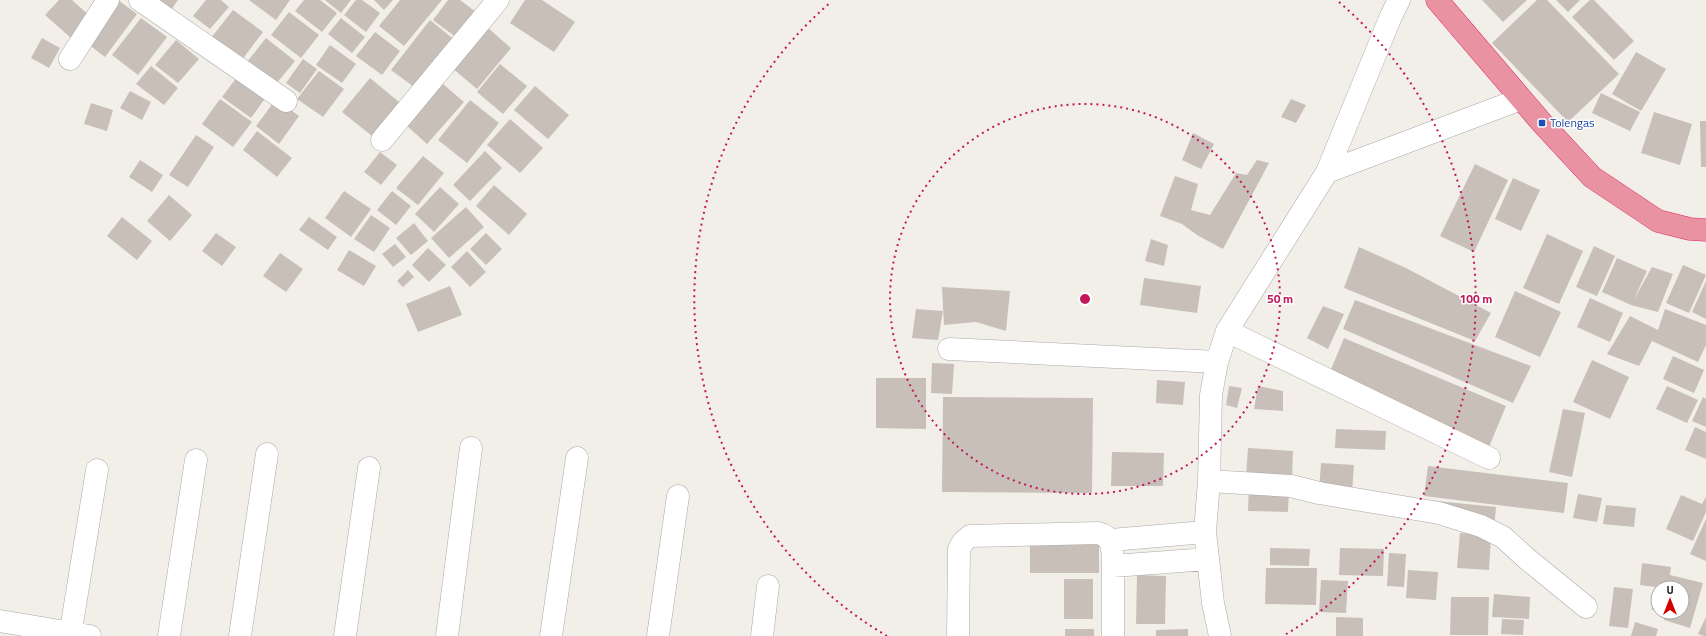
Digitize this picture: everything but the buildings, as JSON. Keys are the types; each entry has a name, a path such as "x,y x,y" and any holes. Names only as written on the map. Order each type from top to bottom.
{"highway":[{"path":"1437,0 1521,99 1592,177 1658,221 1701,234"}],"street":[{"path":"70,59 108,0"},
{"path":"140,0 286,101"},
{"path":"382,140 498,0"},
{"path":"1220,636 1213,603 1204,532 1209,481 1211,395 1217,362 1227,330 1327,172 1391,16 1399,0"},
{"path":"1327,172 1521,99"},
{"path":"1227,330 1489,458"},
{"path":"949,349 1217,362"},
{"path":"447,636 471,448"},
{"path":"240,636 267,454"},
{"path":"551,636 577,458"},
{"path":"169,636 196,460"},
{"path":"345,636 369,468"},
{"path":"0,621 77,635 97,470"},
{"path":"1209,481 1291,486 1319,493 1439,513 1481,526 1503,536 1526,558 1586,607"},
{"path":"658,636 678,496"},
{"path":"1111,540 1204,532"},
{"path":"958,636 959,550 963,542 970,536 1098,533 1105,534 1111,540 1113,566 1113,636"},
{"path":"1113,566 1208,559"},
{"path":"762,636 768,586"}],"place":[{"name":"Tolengas","path":"1542,123"}]}
